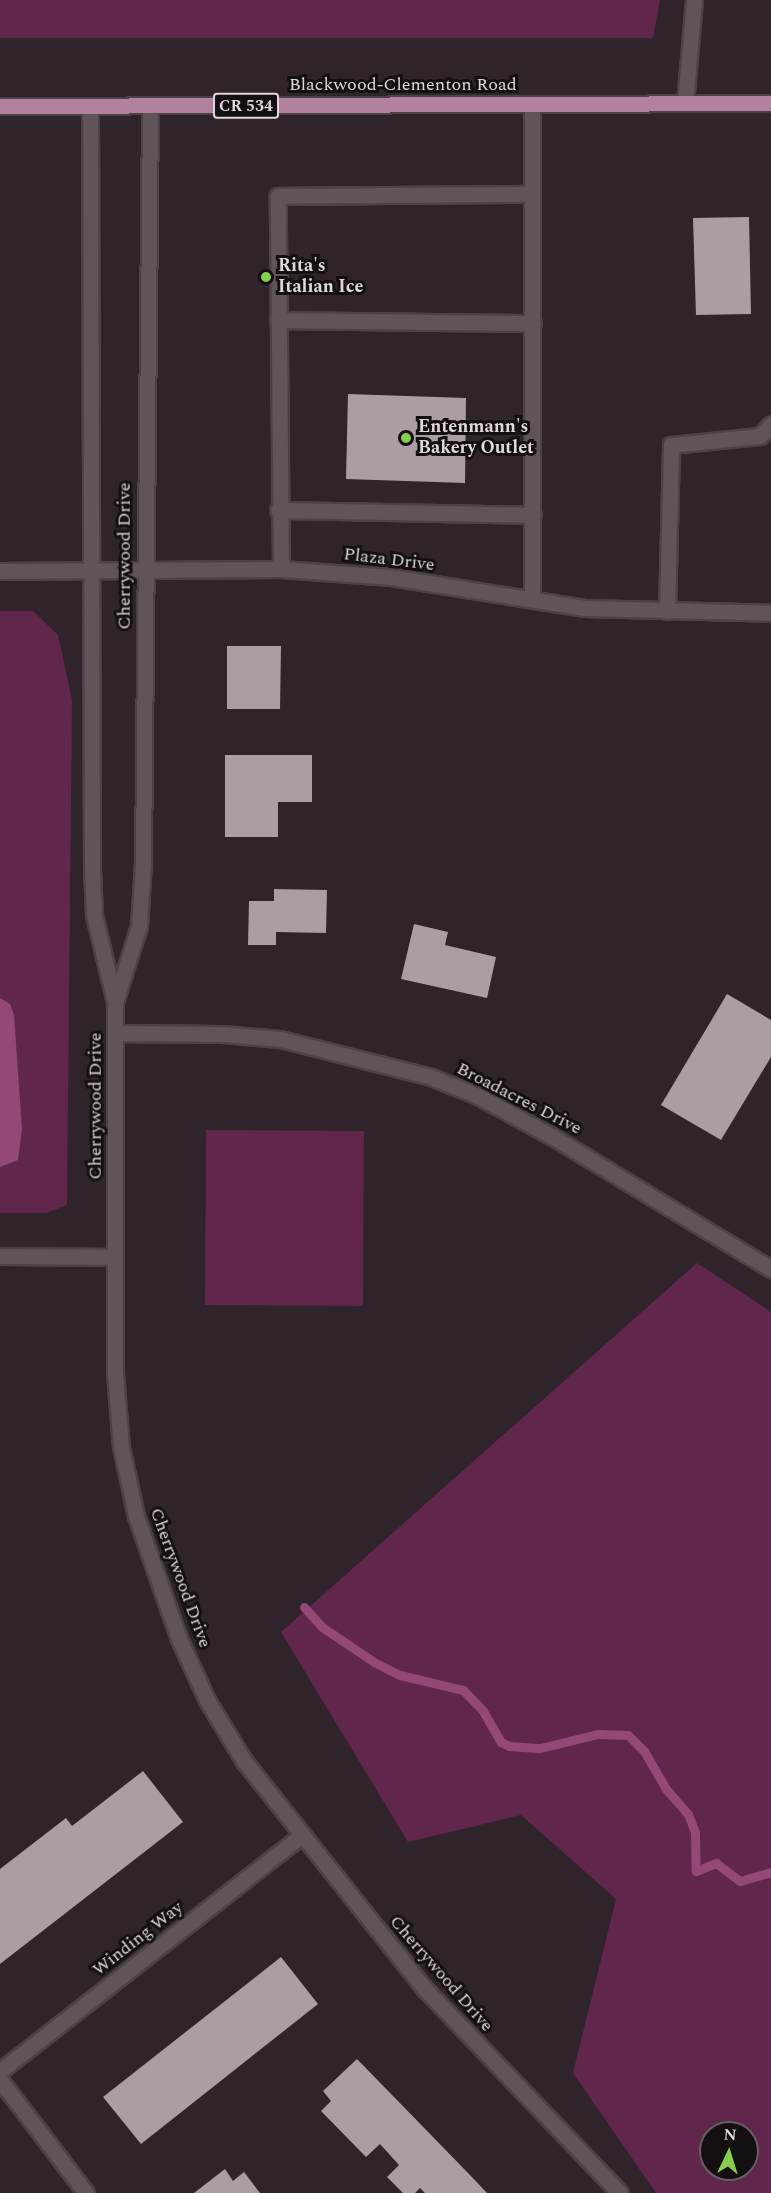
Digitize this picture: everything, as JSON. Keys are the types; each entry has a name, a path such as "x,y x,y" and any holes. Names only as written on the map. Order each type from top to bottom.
{"main road":[{"name":"Blackwood-Clementon Road","path":"0,106 771,103"}],"street":[{"path":"685,103 693,0"},
{"path":"532,104 532,600"},
{"name":"Cherrywood Drive","path":"115,1002 134,952 142,891 150,106"},
{"name":"Cherrywood Drive","path":"90,107 92,869 94,915 115,1002 113,1257 116,1411 127,1481 152,1568 207,1700 244,1761 300,1837 433,1998 620,2193"},
{"path":"281,569 278,510 278,196 531,194"},
{"path":"278,320 533,323"},
{"path":"667,610 671,445 760,436 771,424"},
{"path":"278,510 533,515"},
{"name":"Plaza Drive","path":"0,571 145,572 281,569 391,578 585,608 771,613"},
{"name":"Broadacres Drive","path":"115,1034 222,1034 280,1039 431,1077 478,1096 553,1137 771,1269"},
{"path":"0,1256 113,1257"},
{"name":"Winding Way","path":"0,2071 300,1837"},
{"path":"0,2080 86,2193"}],"shaded area":[{"path":"0,0 660,0 653,38 0,38"},
{"path":"0,611 33,611 58,635 72,700 67,1205 46,1213 0,1213"},
{"path":"0,998 10,1004 14,1015 22,1129 18,1160 0,1167"},
{"path":"206,1130 364,1131 363,1306 205,1305"},
{"path":"697,1263 771,1312 771,2193 656,2193 573,2073 616,1899 521,1815 408,1842 281,1632"}],"building":[{"path":"749,217 751,314 696,315 693,218"},
{"name":"Entenmann's Bakery Outlet","path":"348,394 466,398 465,483 346,479"},
{"path":"227,646 281,646 280,709 227,709"},
{"path":"225,755 312,755 312,802 278,802 278,837 225,837"},
{"path":"274,889 327,890 326,933 276,932 276,945 248,945 249,901 274,901"},
{"path":"414,924 448,932 445,945 496,957 487,998 401,979"},
{"path":"727,994 771,1020 771,1057 721,1140 661,1105"},
{"path":"143,1771 183,1822 0,1964 0,1869 66,1818 72,1826"},
{"path":"281,1957 318,2004 141,2144 103,2097"},
{"path":"357,2059 487,2193 425,2193 420,2188 415,2193 403,2193 387,2177 399,2165 380,2144 366,2157 321,2111 331,2101 323,2091"},
{"path":"225,2169 233,2181 244,2172 260,2193 194,2193"}],"waterway":[{"path":"304,1607 322,1627 374,1662 400,1675 463,1690 483,1711 501,1742 509,1746 540,1748 598,1734 628,1735 644,1751 666,1789 688,1814 695,1832 696,1871 716,1863 740,1881 771,1872"}],"place":[{"name":"Rita's Italian Ice","path":"266,277"},
{"name":"Entenmann's Bakery Outlet","path":"406,438"}]}
